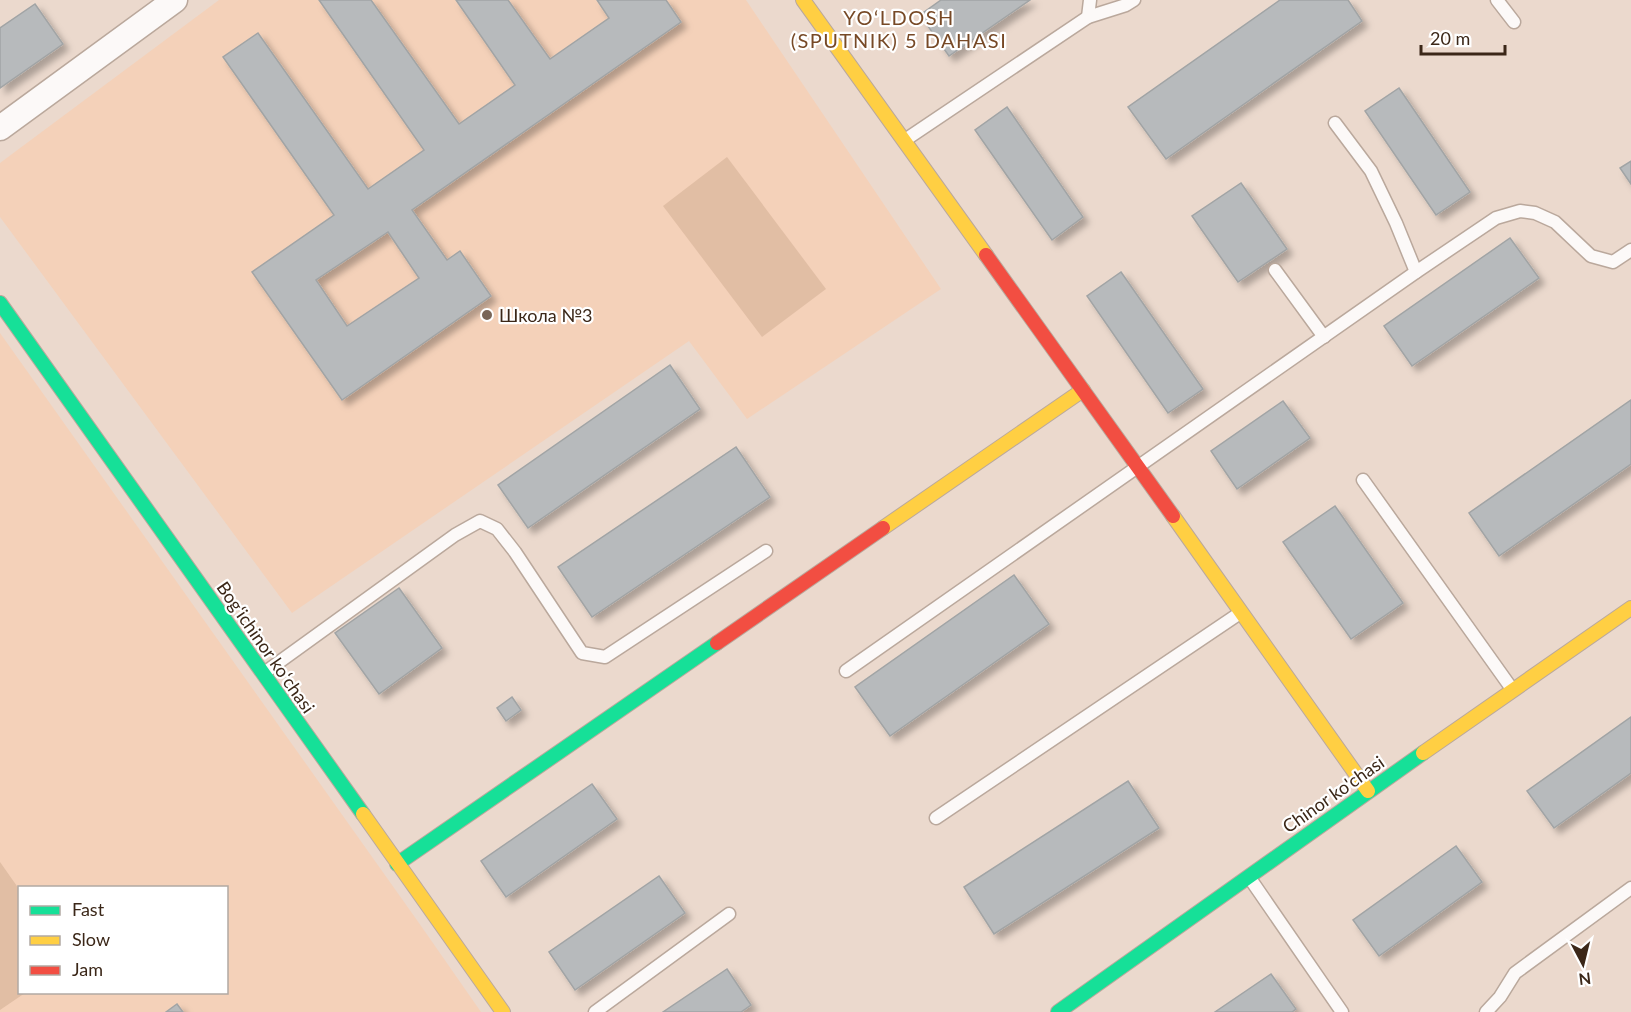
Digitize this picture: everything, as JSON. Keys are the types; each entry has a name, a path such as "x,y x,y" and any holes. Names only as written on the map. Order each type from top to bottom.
{"street":[{"path":"0,128 175,0"},
{"path":"803,0 1368,791"},
{"name":"Bogʻichinor koʻchasi","path":"0,303 503,1012"},
{"path":"397,864 1083,390"},
{"name":"Chinor ko'chasi","path":"1058,1012 1368,791 1630,611"}],"lane":[{"path":"1088,17 1090,0"},
{"path":"904,141 1088,17 1126,5 1134,0"},
{"path":"1497,0 1514,22"},
{"path":"1335,123 1371,171 1416,272"},
{"path":"846,670 1496,218 1520,211 1535,213 1555,222 1591,256 1613,262 1631,250"},
{"path":"1275,270 1324,337"},
{"path":"1363,480 1513,690"},
{"path":"263,674 455,535 480,521 497,529 515,552 582,653 605,657 766,551"},
{"path":"936,818 1241,612"},
{"path":"1248,876 1342,1012"},
{"path":"1486,1012 1500,997 1515,973 1631,888"},
{"path":"595,1012 729,914"}],"shaded area":[{"name":"Школа №3","path":"219,0 746,0 941,289 747,419 689,341 292,613 0,217 0,163"},
{"path":"727,157 826,289 762,337 663,206"},
{"path":"0,333 419,923 481,1012 0,1012"},
{"path":"0,862 18,888 18,994 24,994 0,1010"}],"building":[{"path":"319,0 371,0 459,124 515,85 456,0 508,0 550,59 609,18 597,0 666,0 681,22 412,210 447,260 460,251 491,296 342,400 252,272 334,215 223,57 258,33 368,189 424,150","holes":["388,232 419,278 347,326 316,280"]},
{"path":"941,0 1030,0 949,56 920,15"},
{"path":"1280,0 1348,0 1362,21 1166,159 1128,107"},
{"path":"35,4 63,44 0,88 0,28"},
{"path":"1399,88 1470,192 1436,215 1365,111"},
{"path":"1007,107 1083,217 1052,240 975,130"},
{"path":"1631,161 1631,184 1620,168"},
{"path":"1241,183 1287,249 1238,282 1192,216"},
{"path":"1510,238 1539,278 1412,366 1384,326"},
{"path":"1121,272 1203,389 1168,413 1087,296"},
{"path":"670,365 700,409 528,528 498,485"},
{"path":"1631,400 1631,464 1499,556 1469,513"},
{"path":"1283,401 1310,438 1237,489 1211,451"},
{"path":"736,447 770,497 592,617 558,567"},
{"path":"1335,506 1403,603 1351,639 1283,542"},
{"path":"1014,575 1049,624 890,736 855,687"},
{"path":"399,588 442,648 379,694 335,633"},
{"path":"512,697 521,710 506,721 497,708"},
{"path":"1631,717 1631,773 1554,828 1527,791"},
{"path":"1128,781 1159,828 994,934 964,887"},
{"path":"592,784 617,819 506,897 481,861"},
{"path":"1456,846 1482,882 1379,956 1353,920"},
{"path":"659,876 685,913 575,990 549,952"},
{"path":"727,969 751,1005 741,1012 663,1012"},
{"path":"1271,974 1296,1009 1292,1012 1215,1012"},
{"path":"177,1004 183,1012 166,1012"}],"traffic: fast":[{"path":"0,303 363,814"},
{"path":"397,864 717,643"},
{"path":"1058,1012 1423,753"}],"traffic: slow":[{"path":"803,0 986,255"},
{"path":"883,528 1083,390"},
{"path":"1173,516 1368,791"},
{"path":"1423,753 1631,608"},
{"path":"363,814 503,1012"}],"traffic: jam":[{"path":"986,255 1173,516"},
{"path":"717,643 883,528"}],"place":[{"name":"Школа №3","path":"487,315"}],"district":[{"name":"YO‘LDOSH (SPUTNIK) 5 DAHASI","path":"899,28"}]}
